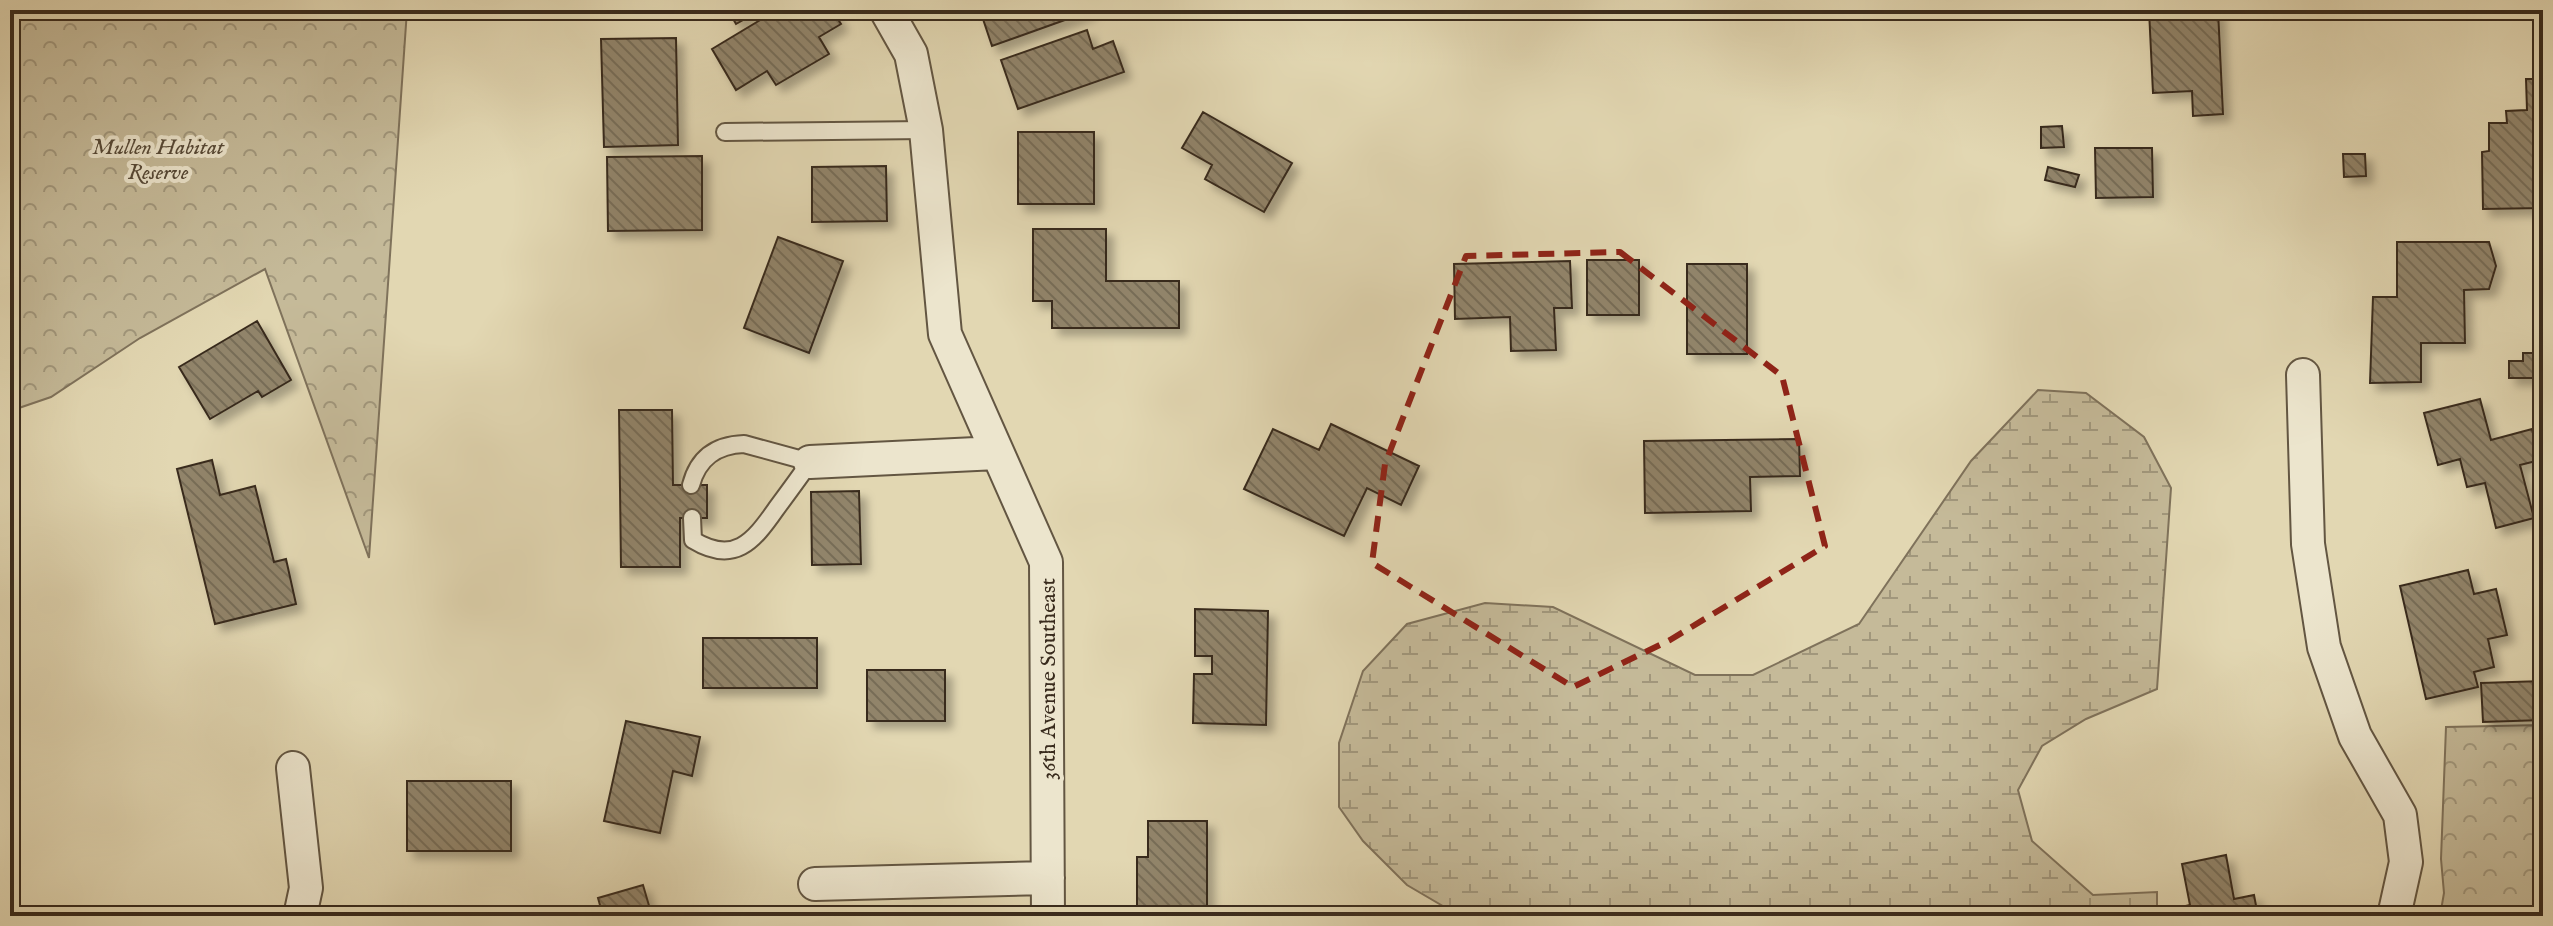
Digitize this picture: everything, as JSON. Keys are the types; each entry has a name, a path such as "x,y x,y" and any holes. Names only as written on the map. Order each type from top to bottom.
{"street":[{"name":"36th Avenue Southeast","path":"886,10 911,54 926,130 945,334 1046,562 1048,916"},
{"path":"2303,375 2308,544 2324,647 2355,736 2400,815 2406,862 2394,916"},
{"path":"810,462 997,453"},
{"path":"293,768 306,888 300,916"},
{"path":"815,884 1048,878"}],"lane":[{"path":"725,132 926,130"},
{"path":"691,485 703,459 733,444 744,444 810,462 750,543 737,549 715,550 693,540 692,518"}],"highlighted area":[{"path":"1620,252 1782,376 1825,546 1670,640 1573,687 1372,563 1385,464 1466,256"}],"green space":[{"name":"Mullen Habitat Reserve","path":"10,10 407,10 369,558 265,269 140,338 51,397 10,411"},
{"path":"2038,390 2086,393 2144,437 2171,488 2157,689 2086,719 2042,746 2018,790 2032,841 2093,895 2157,892 2157,916 1460,916 1407,885 1363,841 1339,807 1339,743 1363,671 1407,624 1485,603 1553,607 1695,675 1753,675 1859,624 1971,461"},
{"path":"2543,725 2543,916 2440,916 2444,893 2441,859 2446,727"}],"building":[{"path":"728,10 761,10 736,24"},
{"path":"777,10 832,10 841,24 819,37 829,54 776,85 767,71 736,90 712,49"},
{"path":"980,10 1089,10 1090,11 992,46"},
{"path":"2149,10 2218,10 2223,114 2193,116 2192,91 2153,93"},
{"path":"1087,30 1093,49 1113,41 1124,72 1018,109 1001,60"},
{"path":"676,38 678,145 604,147 601,39"},
{"path":"2526,79 2543,79 2543,208 2483,209 2482,152 2489,151 2489,123 2507,123 2506,111 2527,110"},
{"path":"1203,112 1292,163 1264,212 1205,179 1212,165 1182,148"},
{"path":"2062,126 2064,147 2041,148 2041,127"},
{"path":"1018,132 1094,132 1094,204 1018,204"},
{"path":"2095,148 2152,148 2153,197 2096,198"},
{"path":"2343,154 2365,154 2366,176 2344,177"},
{"path":"702,156 702,230 608,231 607,157"},
{"path":"886,166 887,221 812,222 812,167"},
{"path":"2048,167 2079,175 2075,187 2045,180"},
{"path":"1033,229 1106,229 1106,281 1179,281 1179,328 1052,328 1052,301 1033,301"},
{"path":"778,237 843,261 809,353 744,328"},
{"path":"2397,242 2489,242 2496,266 2489,289 2464,290 2465,343 2421,343 2421,382 2370,383 2373,297 2397,297"},
{"path":"1587,260 1639,260 1639,315 1587,315"},
{"path":"1570,261 1572,308 1554,308 1556,350 1511,351 1510,317 1455,319 1454,264"},
{"path":"1687,264 1747,264 1747,354 1687,354"},
{"path":"257,321 291,380 262,397 258,391 210,419 179,367"},
{"path":"2523,353 2541,353 2541,378 2509,378 2509,361 2523,361"},
{"path":"2480,399 2491,440 2532,429 2540,460 2520,465 2534,518 2496,528 2485,483 2467,487 2460,459 2438,465 2424,413"},
{"path":"619,410 672,410 673,485 707,485 707,518 680,518 680,567 621,567"},
{"path":"1331,424 1419,466 1401,505 1367,488 1344,536 1244,489 1273,429 1319,450"},
{"path":"1799,439 1800,476 1750,477 1751,511 1645,513 1644,441"},
{"path":"212,460 220,495 255,486 274,562 286,559 296,604 215,624 177,469"},
{"path":"859,491 861,564 812,565 811,492"},
{"path":"2468,570 2474,594 2496,589 2507,635 2488,639 2494,667 2474,672 2478,687 2426,699 2400,586"},
{"path":"1195,609 1268,611 1266,725 1193,723 1194,674 1212,674 1212,656 1195,656"},
{"path":"703,638 817,638 817,688 703,688"},
{"path":"867,670 945,670 945,721 867,721"},
{"path":"2543,681 2543,720 2483,722 2481,683"},
{"path":"626,721 700,737 692,776 673,771 660,833 604,821"},
{"path":"407,781 511,781 511,851 407,851"},
{"path":"1148,821 1207,821 1207,916 1137,916 1137,857 1148,857"},
{"path":"2226,855 2234,899 2254,895 2258,916 2169,916 2168,910 2190,905 2182,864"},
{"path":"643,885 652,916 603,916 598,898"}]}
